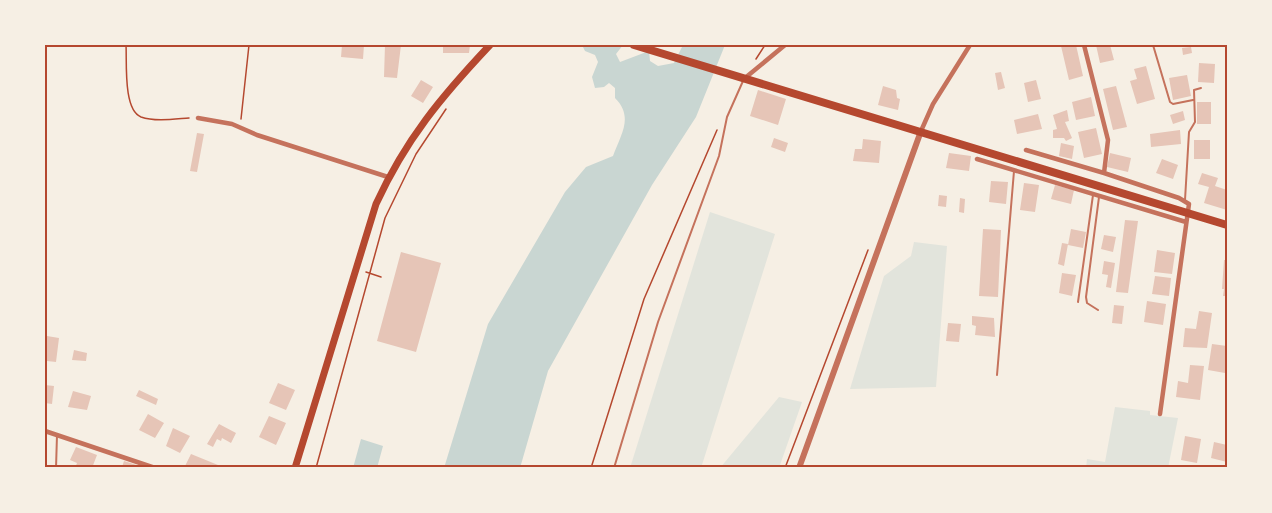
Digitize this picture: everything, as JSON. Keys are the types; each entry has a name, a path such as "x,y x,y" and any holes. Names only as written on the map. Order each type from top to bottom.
{"main road":[{"path":"295,468 376,204 388,177 439,99 490,45"},
{"path":"633,45 1227,225"}],"street":[{"path":"744,78 785,45"},
{"path":"800,468 921,131 933,104 970,45"},
{"path":"1084,45 1108,140 1104,173"},
{"path":"198,118 240,127 388,177"},
{"path":"1026,150 1104,173 1185,200 1189,204 1160,414"},
{"path":"977,159 1186,222"},
{"path":"45,431 155,468"}],"lane":[{"path":"1153,45 1170,102 1173,104 1193,100"},
{"path":"614,468 658,322 719,156 727,117 744,78"},
{"path":"1185,200 1189,132 1195,122 1194,90 1201,88"},
{"path":"997,375 1014,171"},
{"path":"1078,302 1096,196"},
{"path":"1096,196 1086,297 1087,303 1098,310"},
{"path":"56,468 57,434"},
{"path":"1176,466 1186,468"}],"path":[{"path":"126,45 128,97 134,111 140,117 157,119 198,118"},
{"path":"240,127 249,45"},
{"path":"316,468 385,218 416,154 451,102"},
{"path":"591,468 644,299 717,130 727,117"},
{"path":"370,273 381,277"}],"shaded area":[{"path":"582,45 623,45 616,54 620,62 649,51 650,61 658,66 674,63 683,45 725,45 696,117 652,185 548,371 520,468 444,468 488,324 565,192 586,167 613,156 622,133 624,112 615,98 615,88 609,83 604,87 595,88 592,77 598,62 595,55 585,51"},
{"path":"710,212 775,234 701,468 630,468"},
{"path":"914,242 947,246 936,387 850,389 884,276 911,256"},
{"path":"779,397 802,402 779,468 720,468"},
{"path":"1115,407 1150,411 1150,415 1178,418 1168,468 1086,468 1087,459 1105,462"},
{"path":"361,439 383,446 377,468 353,468"}],"building":[{"path":"342,45 364,45 363,59 341,57"},
{"path":"385,45 401,45 397,78 384,77"},
{"path":"443,45 470,45 469,53 443,53"},
{"path":"1076,45 1083,76 1069,80 1061,46"},
{"path":"1096,45 1110,45 1114,60 1100,63"},
{"path":"1191,47 1192,53 1183,55 1182,48"},
{"path":"1199,63 1215,64 1214,83 1198,82"},
{"path":"1146,66 1155,99 1137,104 1130,81 1137,79 1134,69"},
{"path":"1001,72 1005,88 998,90 995,73"},
{"path":"1187,75 1191,96 1173,100 1169,78"},
{"path":"421,80 433,87 423,103 411,96"},
{"path":"1036,80 1041,99 1028,102 1024,83"},
{"path":"883,86 896,90 897,98 900,99 898,110 878,105"},
{"path":"1116,86 1127,127 1113,130 1103,89"},
{"path":"758,90 786,99 778,125 750,116"},
{"path":"1091,97 1095,116 1076,120 1072,102"},
{"path":"1197,102 1211,102 1211,124 1197,124"},
{"path":"1067,110 1069,121 1065,122 1072,138 1066,141 1064,138 1053,138 1053,130 1057,129 1053,115"},
{"path":"1183,111 1185,120 1173,124 1170,115"},
{"path":"1038,114 1042,129 1017,134 1014,120"},
{"path":"1096,128 1102,154 1084,158 1078,132"},
{"path":"1180,130 1181,144 1151,147 1150,134"},
{"path":"197,133 204,134 197,172 190,171"},
{"path":"774,138 788,143 785,152 771,147"},
{"path":"863,139 881,141 879,163 853,161 855,149 862,149"},
{"path":"1194,140 1210,140 1210,159 1194,159"},
{"path":"1061,143 1074,146 1072,159 1059,156"},
{"path":"949,153 971,156 969,171 946,168"},
{"path":"1110,153 1131,158 1128,172 1107,167"},
{"path":"1162,159 1178,165 1173,179 1156,173"},
{"path":"1202,173 1218,178 1215,186 1227,190 1227,210 1204,203 1209,187 1198,184"},
{"path":"991,181 1008,182 1006,204 989,202"},
{"path":"1024,183 1039,185 1035,212 1020,210"},
{"path":"1055,185 1074,190 1071,204 1051,199"},
{"path":"939,195 947,196 946,207 938,206"},
{"path":"960,198 965,199 964,213 959,212"},
{"path":"1125,220 1138,221 1128,293 1116,292"},
{"path":"983,229 1001,230 998,297 979,296"},
{"path":"1071,229 1086,232 1083,248 1068,245"},
{"path":"1104,235 1116,237 1113,252 1101,249"},
{"path":"1062,243 1068,244 1064,266 1058,264"},
{"path":"1157,250 1175,253 1172,274 1154,272"},
{"path":"401,252 441,263 416,352 377,341"},
{"path":"1224,260 1227,260 1227,296 1223,296 1224,289 1222,289"},
{"path":"1104,261 1115,263 1111,288 1106,287 1108,275 1102,274"},
{"path":"1062,273 1076,275 1072,296 1059,293"},
{"path":"1155,276 1171,278 1169,296 1152,294"},
{"path":"1147,301 1166,304 1163,325 1144,322"},
{"path":"1114,305 1124,306 1122,324 1112,323"},
{"path":"1199,311 1212,313 1207,348 1183,347 1185,328 1196,329"},
{"path":"972,316 994,318 995,337 975,335 976,326 972,325"},
{"path":"948,323 961,324 959,342 946,341"},
{"path":"47,336 59,338 56,362 47,361"},
{"path":"1212,344 1227,346 1225,373 1208,370"},
{"path":"74,350 87,353 86,361 72,360"},
{"path":"1190,365 1204,366 1200,400 1176,397 1178,381 1188,383"},
{"path":"278,383 295,390 286,410 269,403"},
{"path":"45,385 54,386 52,404 45,403"},
{"path":"139,390 158,399 156,405 136,396"},
{"path":"73,391 91,396 87,410 68,407"},
{"path":"148,414 164,423 155,438 139,430"},
{"path":"269,416 286,423 276,445 259,437"},
{"path":"219,424 236,433 231,443 222,438 221,441 217,439 213,447 207,444"},
{"path":"173,428 190,436 180,453 166,446"},
{"path":"1185,436 1201,439 1197,463 1181,460"},
{"path":"1214,442 1227,445 1227,462 1211,458"},
{"path":"76,447 97,455 92,468 75,468 77,463 70,460"},
{"path":"191,454 218,465 217,468 184,468"},
{"path":"124,461 140,466 139,468 118,468 122,467"}]}
